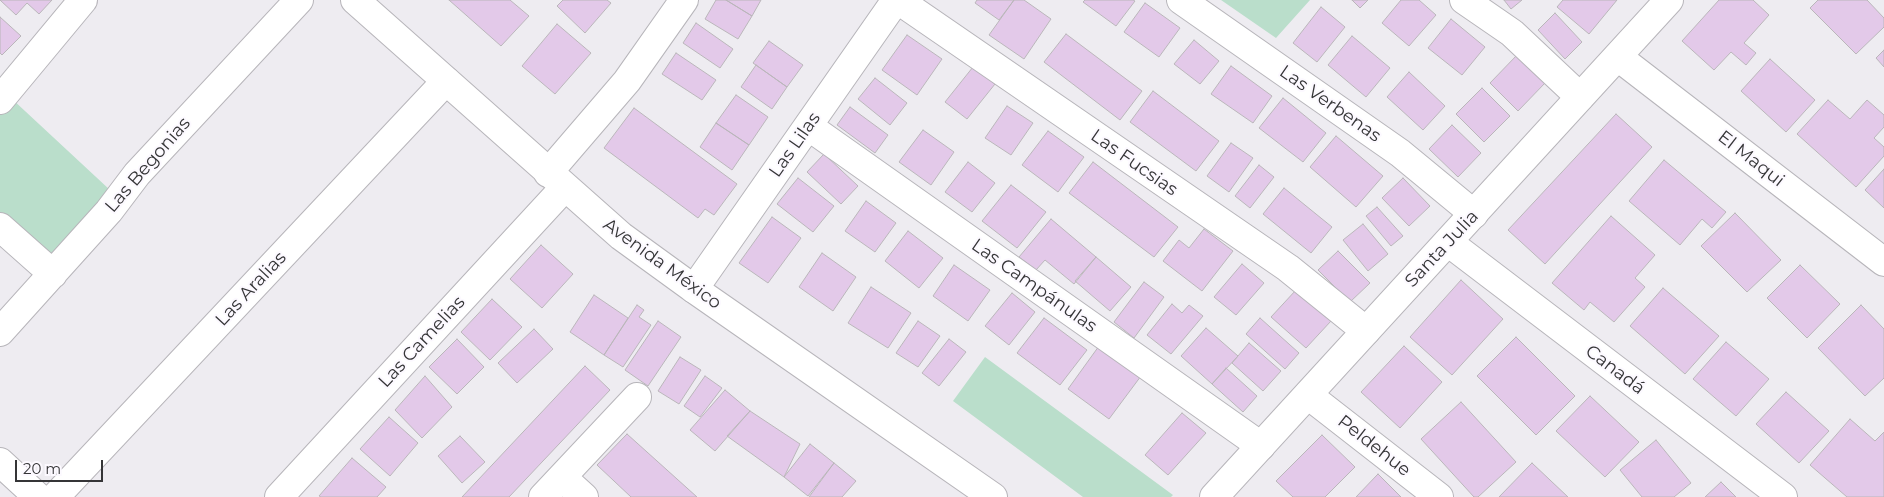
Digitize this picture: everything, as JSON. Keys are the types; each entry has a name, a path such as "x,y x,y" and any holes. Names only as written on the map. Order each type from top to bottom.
{"street":[{"path":"0,100 83,0"},
{"name":"Las Begonias","path":"0,332 114,205 137,174 299,0"},
{"name":"Avenida México","path":"355,0 621,236 694,289 994,497"},
{"name":"Las Camelias","path":"279,497 556,180 684,0"},
{"name":"Las Lilas","path":"694,289 897,0"},
{"name":"Las Fucsias","path":"897,0 1288,268 1366,331"},
{"name":"Las Verbenas","path":"1181,0 1400,152 1474,214"},
{"path":"1464,0 1512,33 1580,97"},
{"name":"Santa Julia","path":"1214,497 1669,0"},
{"name":"El Maqui","path":"1618,57 1884,262"},
{"name":"Las Aralias","path":"55,497 446,81"},
{"name":"Las Campánulas","path":"808,126 1261,446"},
{"path":"0,227 52,274"},
{"name":"Canadá","path":"1448,242 1783,497"},
{"name":"Peldehue","path":"1308,395 1439,497"},
{"path":"543,497 636,397"},
{"path":"0,462 38,497"},
{"path":"562,477 584,497"}],"green space":[{"path":"1221,0 1310,0 1276,38"},
{"path":"11,98 110,190 50,260 0,215 0,112"},
{"path":"985,357 1173,495 1171,497 1083,497 953,401"}],"building":[{"path":"0,0 52,0 39,14 27,3 16,15"},
{"path":"449,0 510,0 529,16 501,46"},
{"path":"563,0 607,0 611,3 585,33 557,6"},
{"path":"716,0 726,0 752,16 738,39 705,19"},
{"path":"726,0 761,0 752,16"},
{"path":"977,0 1014,0 999,20 975,3"},
{"path":"1014,0 1024,0 1051,19 1024,59 989,35"},
{"path":"1085,0 1135,1 1116,26 1083,2"},
{"path":"1352,0 1368,0 1360,8"},
{"path":"1401,0 1419,0 1436,15 1409,46 1382,23"},
{"path":"1504,0 1522,0 1511,9"},
{"path":"1563,0 1617,0 1589,34 1557,7"},
{"path":"1719,0 1753,0 1769,15 1744,43 1756,53 1746,65 1731,52 1714,70 1682,41"},
{"path":"1818,0 1867,0 1884,18 1884,27 1856,54 1810,8"},
{"path":"1145,3 1180,28 1159,57 1124,32"},
{"path":"1321,7 1345,27 1317,62 1293,43"},
{"path":"1555,13 1582,42 1565,59 1538,30"},
{"path":"0,17 21,36 2,55 0,53"},
{"path":"1451,19 1485,47 1462,75 1428,48"},
{"path":"696,23 733,49 720,68 683,43"},
{"path":"557,24 591,53 555,94 522,66"},
{"path":"1066,34 1142,91 1120,120 1044,62"},
{"path":"907,35 942,59 917,95 882,70"},
{"path":"1352,36 1390,68 1366,97 1328,65"},
{"path":"1194,40 1219,61 1200,84 1174,64"},
{"path":"769,41 803,65 787,87 753,63"},
{"path":"1884,50 1884,67 1876,58"},
{"path":"676,53 716,80 702,100 662,74"},
{"path":"1518,54 1546,82 1518,111 1490,83"},
{"path":"1770,59 1815,100 1786,132 1741,91"},
{"path":"756,65 787,87 772,109 741,87"},
{"path":"1231,66 1272,96 1253,123 1211,94"},
{"path":"973,67 995,84 967,119 945,102"},
{"path":"1409,72 1445,106 1423,130 1387,97"},
{"path":"875,78 907,103 890,125 858,99"},
{"path":"1482,88 1510,116 1484,142 1456,114"},
{"path":"1153,91 1219,141 1196,171 1130,122"},
{"path":"736,95 768,117 749,145 716,123"},
{"path":"1283,98 1326,133 1303,162 1259,128"},
{"path":"1828,100 1850,119 1867,100 1884,115 1884,127 1874,138 1884,147 1884,156 1856,187 1797,134"},
{"path":"1007,106 1033,123 1011,155 985,138"},
{"path":"850,107 888,135 875,153 837,125"},
{"path":"634,108 737,184 714,215 705,209 698,218 604,148"},
{"path":"1616,114 1652,147 1545,264 1508,230"},
{"path":"716,123 749,145 732,170 700,147"},
{"path":"1452,125 1481,153 1458,177 1429,149"},
{"path":"923,130 954,152 931,185 899,162"},
{"path":"1048,131 1084,157 1058,192 1022,165"},
{"path":"1336,136 1383,176 1356,207 1310,167"},
{"path":"1231,143 1253,158 1229,192 1207,176"},
{"path":"824,154 858,186 841,204 807,172"},
{"path":"1664,160 1726,212 1712,228 1702,219 1680,245 1629,201"},
{"path":"968,162 995,183 972,212 945,192"},
{"path":"1093,162 1178,227 1154,257 1069,193"},
{"path":"1259,165 1274,177 1250,208 1235,196"},
{"path":"1884,169 1884,208 1865,190"},
{"path":"798,178 834,206 813,232 777,204"},
{"path":"1403,178 1430,206 1409,226 1382,198"},
{"path":"1011,185 1046,212 1017,248 982,221"},
{"path":"1284,188 1332,227 1311,253 1263,214"},
{"path":"866,201 896,223 875,252 845,231"},
{"path":"1377,207 1403,236 1391,246 1366,216"},
{"path":"1735,213 1781,260 1747,292 1701,246"},
{"path":"1611,216 1655,255 1635,278 1645,287 1614,322 1590,302 1584,310 1552,283"},
{"path":"772,217 801,238 768,283 739,263"},
{"path":"1051,219 1096,257 1074,284 1045,260 1036,270 1019,257"},
{"path":"1363,224 1388,254 1368,271 1343,240"},
{"path":"1204,229 1233,251 1202,291 1163,261 1179,240 1189,248"},
{"path":"908,231 943,258 919,288 885,261"},
{"path":"541,245 573,274 542,308 510,279"},
{"path":"1338,251 1370,283 1350,302 1318,270"},
{"path":"822,253 856,277 833,311 799,287"},
{"path":"1096,257 1131,287 1110,311 1075,281"},
{"path":"1242,264 1264,283 1236,315 1214,297"},
{"path":"954,265 990,290 968,321 933,296"},
{"path":"1800,265 1840,304 1807,338 1767,298"},
{"path":"1461,280 1503,319 1452,375 1410,337"},
{"path":"1144,282 1164,297 1134,338 1114,322"},
{"path":"871,287 911,313 888,348 848,323"},
{"path":"1663,288 1719,336 1685,374 1630,326"},
{"path":"1296,290 1331,321 1306,348 1271,317"},
{"path":"1012,293 1035,312 1009,345 985,326"},
{"path":"594,295 628,318 604,355 570,332"},
{"path":"492,299 522,327 490,360 461,332"},
{"path":"1172,304 1182,313 1189,305 1203,316 1171,354 1147,335"},
{"path":"637,305 644,310 639,317 651,325 623,367 604,355"},
{"path":"1861,305 1884,329 1884,378 1865,396 1818,348"},
{"path":"1044,318 1087,350 1060,385 1017,353"},
{"path":"1260,318 1299,353 1285,369 1246,334"},
{"path":"658,321 681,337 648,386 625,370"},
{"path":"918,321 940,336 918,367 896,353"},
{"path":"1206,328 1238,356 1212,384 1181,356"},
{"path":"534,329 553,349 517,383 498,363"},
{"path":"1516,337 1575,396 1536,435 1477,376"},
{"path":"457,339 484,367 457,394 429,367"},
{"path":"949,339 966,352 939,386 922,373"},
{"path":"1726,342 1769,379 1736,416 1693,379"},
{"path":"1249,343 1281,371 1263,391 1232,363"},
{"path":"1099,346 1141,376 1109,419 1068,389"},
{"path":"1404,346 1442,382 1400,428 1361,392"},
{"path":"680,357 701,370 679,404 658,391"},
{"path":"585,366 610,390 509,497 462,497"},
{"path":"1226,368 1257,396 1243,412 1212,384"},
{"path":"425,376 452,407 422,438 395,410"},
{"path":"705,376 722,388 700,417 684,406"},
{"path":"725,390 750,411 715,451 690,430"},
{"path":"1786,392 1829,431 1799,463 1756,424"},
{"path":"1590,396 1639,442 1605,477 1556,431"},
{"path":"1461,402 1516,462 1478,497 1474,497 1421,439"},
{"path":"750,411 800,444 784,477 727,436"},
{"path":"1182,413 1206,433 1168,475 1145,455"},
{"path":"389,417 418,443 390,476 360,449"},
{"path":"1850,419 1875,441 1884,432 1884,497 1847,497 1810,465"},
{"path":"627,434 697,497 631,497 597,465"},
{"path":"1322,435 1355,467 1325,497 1293,497 1276,481"},
{"path":"460,436 485,462 462,483 438,456"},
{"path":"1656,440 1691,483 1674,497 1642,497 1620,470"},
{"path":"810,444 834,463 808,496 784,477"},
{"path":"352,458 386,487 377,497 319,496"},
{"path":"834,463 856,481 842,497 809,497"},
{"path":"1532,463 1568,497 1499,497"},
{"path":"1378,474 1401,497 1356,497"},
{"path":"1721,482 1736,497 1705,497"}]}
